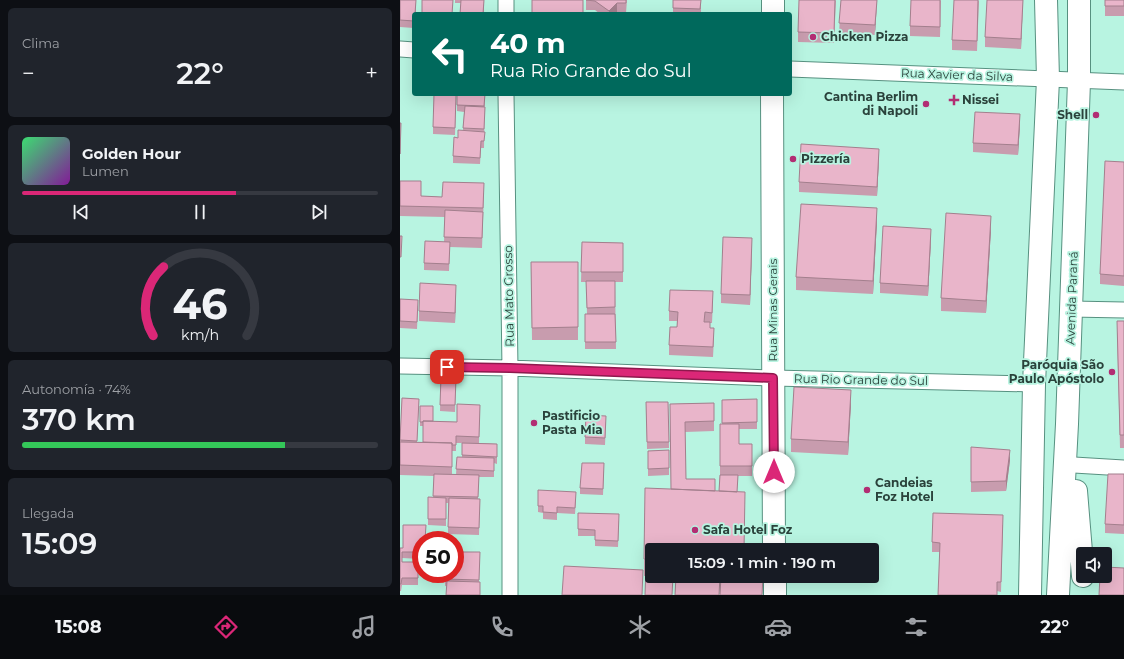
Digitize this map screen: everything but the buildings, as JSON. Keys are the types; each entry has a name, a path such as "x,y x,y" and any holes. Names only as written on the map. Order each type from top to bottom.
{"main road":[{"path":"773,0 773,12"},
{"path":"1030,595 1034,384 1048,78 1046,0"},
{"name":"Avenida Paraná","path":"1058,595 1067,424 1079,80 1079,0"},
{"name":"Rua Minas Gerais","path":"772,96 774,543"},
{"path":"1067,424 1074,465 1080,547"},
{"path":"774,583 775,595"},
{"path":"1084,583 1085,595"}],"street":[{"path":"506,0 506,12"},
{"path":"400,49 412,50"},
{"name":"Rua Xavier da Silva","path":"792,69 1124,82"},
{"name":"Rua Mato Grosso","path":"506,96 510,368 510,595"},
{"path":"1071,309 1124,310"},
{"name":"Rua Rio Grande do Sul","path":"400,366 510,368 773,378 1034,384"},
{"path":"1074,465 1124,468"}],"place":[{"name":"Chicken Pizza","path":"813,37"},
{"name":"Nissei","path":"954,100"},
{"name":"Cantina Berlim di Napoli","path":"926,104"},
{"name":"Shell","path":"1096,115"},
{"name":"Pizzería","path":"793,159"},
{"name":"Paróquia São Paulo Apóstolo","path":"1112,372"},
{"name":"Pastificio Pasta Mia","path":"534,423"},
{"name":"Candeias Foz Hotel","path":"867,490"},
{"name":"Safa Hotel Foz","path":"695,530"}],"route":[{"path":"447,367 773,378 774,472"}]}
